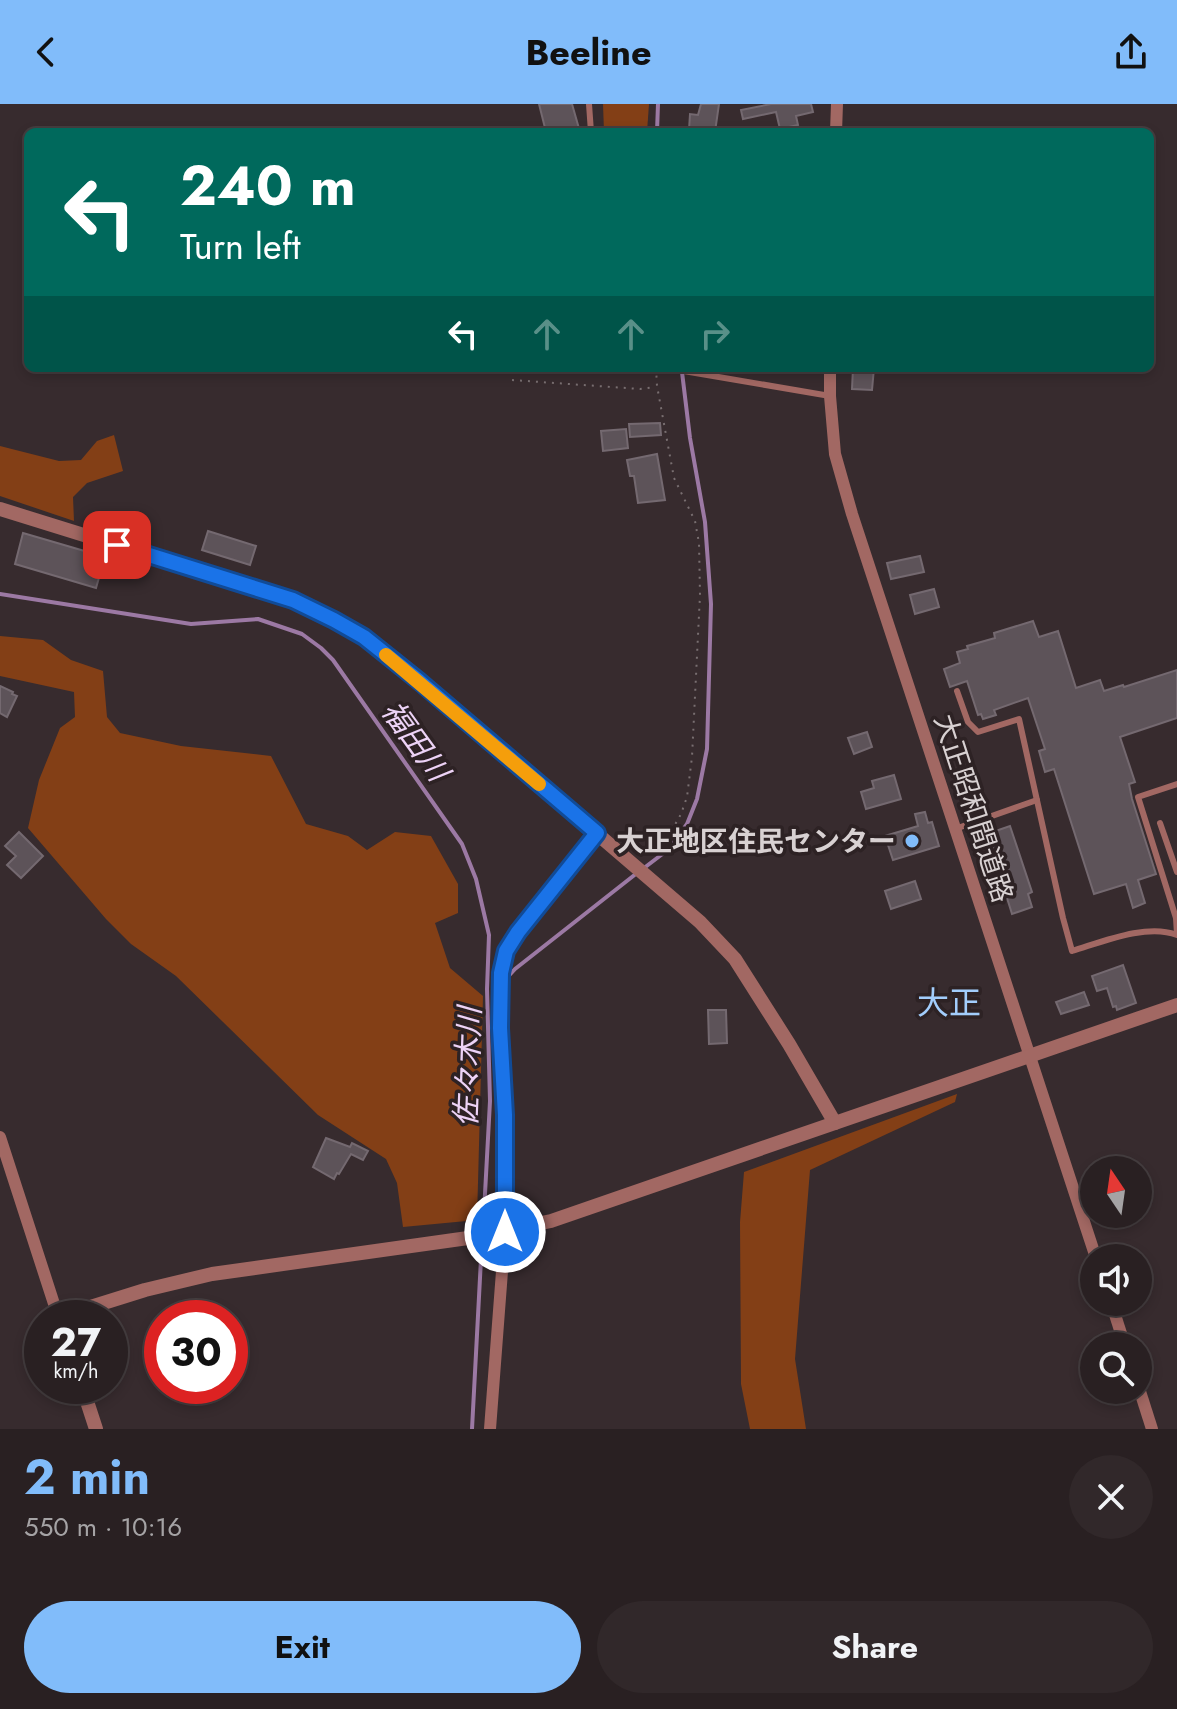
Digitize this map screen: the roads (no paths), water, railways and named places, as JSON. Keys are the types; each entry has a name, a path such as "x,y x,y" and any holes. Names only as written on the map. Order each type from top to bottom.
{"street":[{"path":"836,128 837,104"},
{"name":"大正昭和間道路","path":"830,372 835,454 852,514 1091,1244"},
{"path":"0,509 293,600 364,637 700,922 735,959 835,1123"},
{"path":"490,1429 502,1232 505,1115 500,1028 501,973 506,951 518,932 597,833"},
{"path":"113,1300 212,1274 468,1238 551,1221 1177,1005"},
{"path":"0,1137 53,1300"},
{"path":"88,1404 96,1429"},
{"path":"1144,1404 1152,1429"}],"lane":[{"path":"589,104 591,128"},
{"path":"689,372 830,396"},
{"path":"957,691 968,722 978,732 1019,719 1072,951 1135,933 1167,931 1177,935 1176,918 1138,797 1177,784"},
{"path":"955,829 1037,800"},
{"path":"1160,823 1177,872"}],"waterway":[{"name":"佐々木川","path":"657,128 658,104"},
{"name":"佐々木川","path":"644,868 669,849 687,824 697,799 707,749 711,604 705,522 682,372"},
{"name":"福田川","path":"0,594 191,624 258,619 302,634 333,660 462,844 476,879 489,935 490,1101 483,1231"},
{"name":"佐々木川","path":"504,981 637,873"},
{"name":"佐々木川","path":"472,1429 482,1240"}],"place":[{"name":"大正地区住民センター","path":"912,841"}],"district":[{"name":"大正","path":"949,1003"}]}
